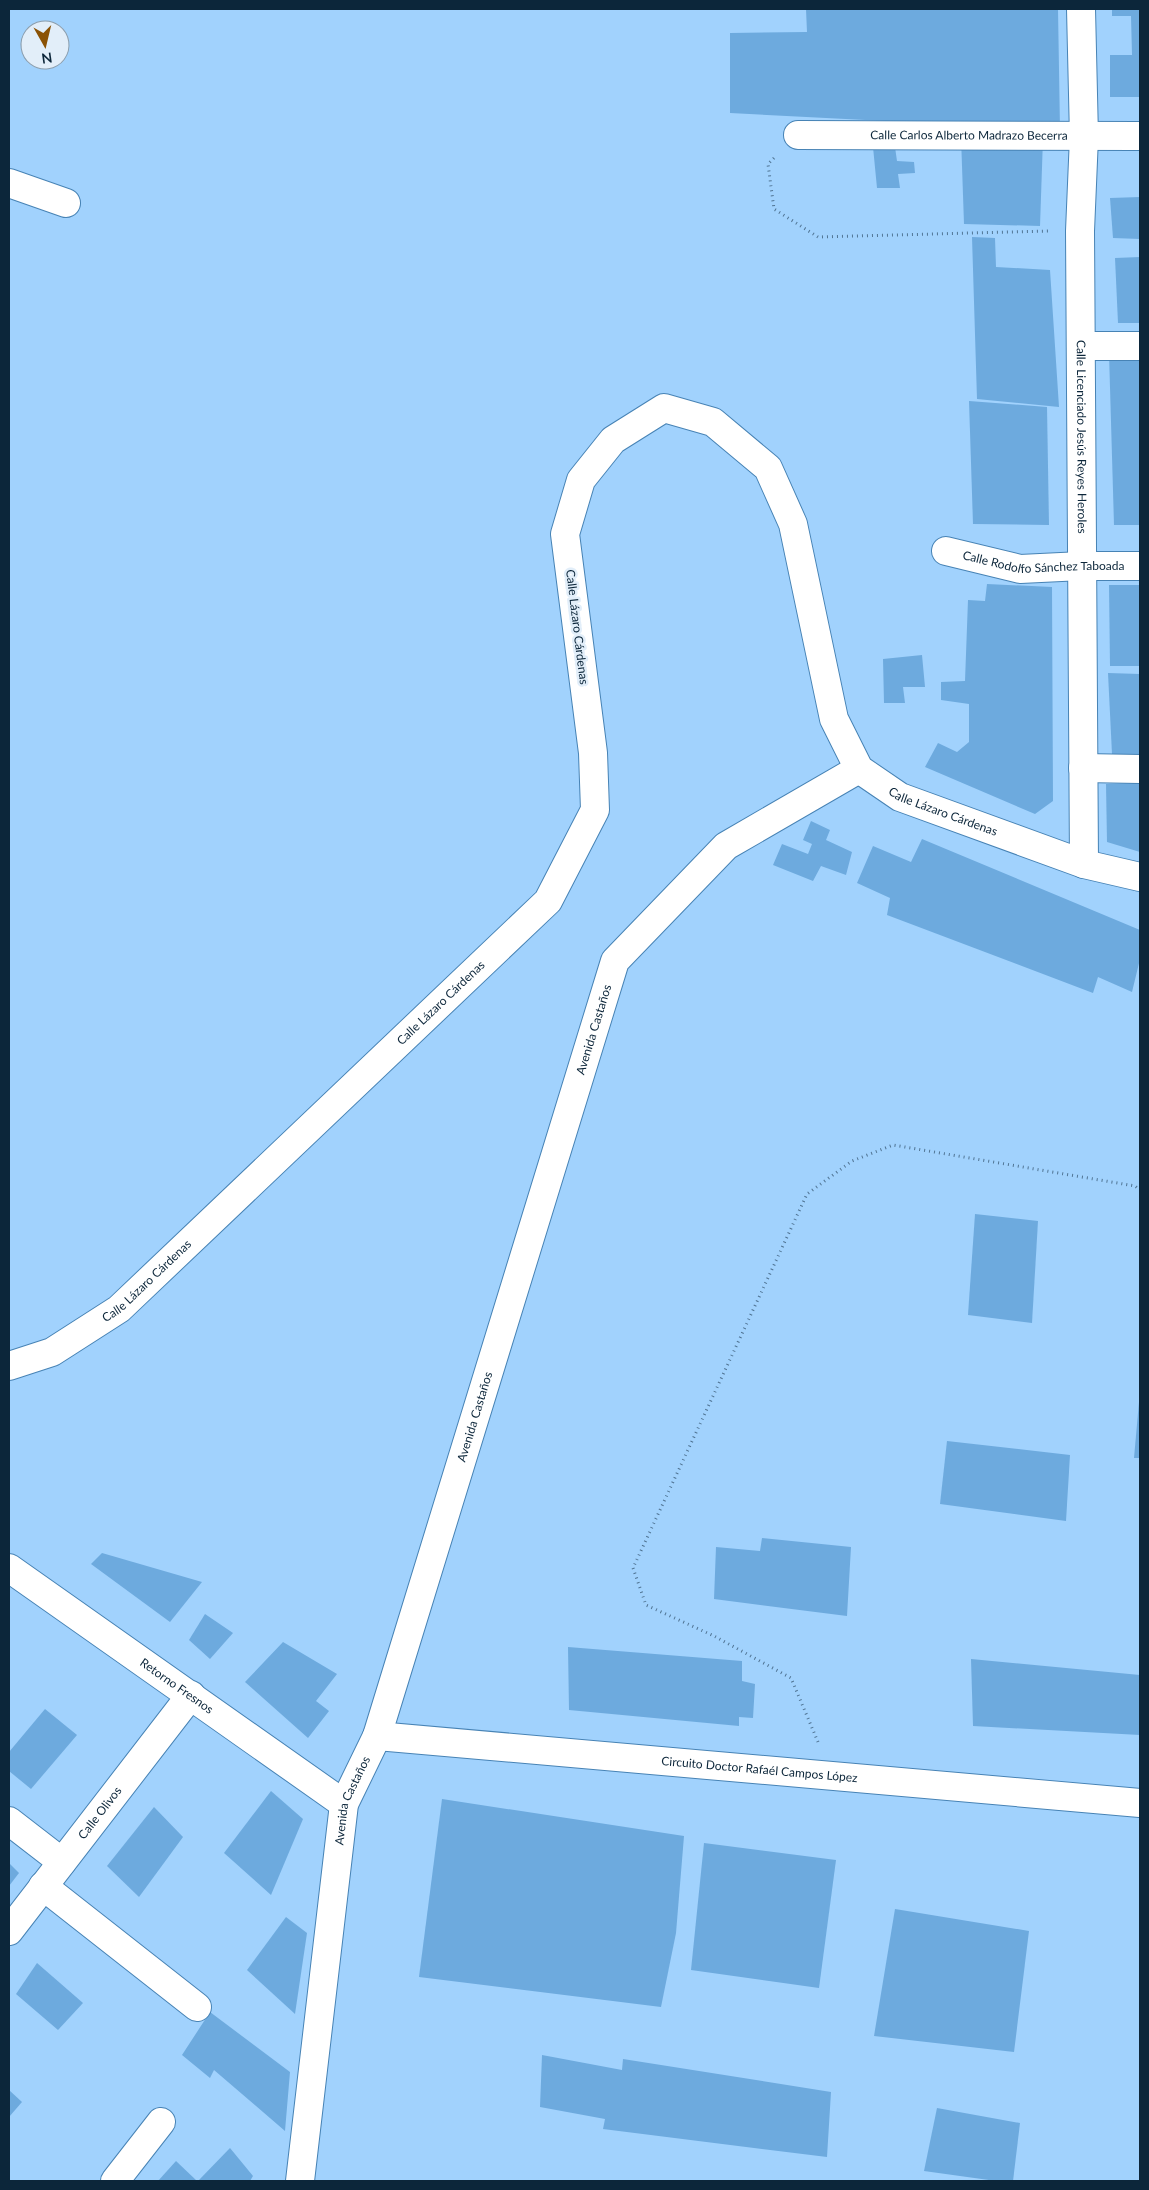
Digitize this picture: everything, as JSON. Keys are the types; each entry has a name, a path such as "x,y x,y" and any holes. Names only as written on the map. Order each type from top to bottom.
{"street":[{"name":"Calle Licenciado Jesús Reyes Heroles","path":"1080,9 1084,137 1080,231 1084,864"},
{"name":"Calle Carlos Alberto Madrazo Becerra","path":"798,135 1140,136"},
{"path":"9,183 66,202"},
{"path":"1081,346 1140,346"},
{"name":"Calle Lázaro Cárdenas","path":"9,1366 52,1352 119,1310 548,900 595,810 593,753 565,534 580,480 613,440 664,408 713,422 768,468 793,524 834,719 859,769 900,797 1084,864 1140,877"},
{"name":"Calle Rodolfo Sánchez Taboada","path":"946,551 1020,569 1140,566"},
{"path":"1083,768 1140,769"},
{"name":"Avenida Castaños","path":"300,2181 344,1804 377,1736 615,961 726,846 859,769"},
{"name":"Retorno Fresnos","path":"9,1568 344,1804"},
{"name":"Calle Olivos","path":"9,1931 190,1695"},
{"name":"Circuito Doctor Rafaél Campos López","path":"377,1736 1140,1803"},
{"path":"9,1820 62,1862"},
{"path":"43,1886 197,2007"},
{"path":"114,2181 161,2122"}],"path":[{"path":"798,135 768,164 774,209 818,237 1080,231"},
{"path":"814,1774 818,1739 791,1678 714,1636 646,1606 633,1568 806,1194 852,1161 893,1145 1135,1186 1140,1190"}],"building":[{"path":"806,9 1058,9 1060,130 730,113 730,33 807,32"},
{"path":"1112,9 1140,9 1140,97 1110,97 1110,55 1132,55 1131,16 1112,16"},
{"path":"961,137 1043,138 1040,226 964,224"},
{"path":"873,147 895,147 897,161 914,162 915,173 898,174 900,188 877,188"},
{"path":"1140,197 1140,239 1113,238 1110,198"},
{"path":"972,237 995,238 996,267 1050,270 1059,407 977,399"},
{"path":"1140,257 1140,323 1118,323 1115,258"},
{"path":"1109,353 1140,353 1140,525 1114,525"},
{"path":"969,401 1047,407 1049,525 973,524"},
{"path":"987,584 1052,587 1053,801 1035,814 925,767 938,743 957,752 969,742 969,704 941,700 941,682 965,681 968,600 985,601"},
{"path":"1109,585 1140,585 1140,666 1110,666"},
{"path":"922,655 925,687 903,687 905,703 884,703 883,659"},
{"path":"1108,673 1140,674 1140,754 1112,754"},
{"path":"1140,783 1140,852 1107,842 1106,784"},
{"path":"811,821 830,830 826,840 852,852 846,875 821,866 813,881 773,865 782,844 808,854 812,844 803,840"},
{"path":"922,839 1140,930 1140,959 1132,992 1098,977 1093,993 887,915 890,898 857,883 873,846 911,862"},
{"path":"975,1214 1038,1221 1032,1323 968,1315"},
{"path":"1139,1402 1140,1458 1134,1458"},
{"path":"947,1441 1070,1455 1066,1521 940,1504"},
{"path":"762,1538 851,1547 847,1616 714,1599 716,1547 760,1551"},
{"path":"102,1553 202,1582 170,1622 91,1564"},
{"path":"205,1614 233,1633 210,1659 189,1640"},
{"path":"283,1642 337,1674 316,1701 329,1711 308,1738 245,1682"},
{"path":"568,1647 742,1661 742,1681 755,1684 753,1718 739,1717 739,1726 569,1710"},
{"path":"971,1659 1140,1675 1140,1735 973,1726"},
{"path":"45,1709 77,1735 31,1789 9,1771 9,1752"},
{"path":"271,1791 303,1819 271,1895 224,1853"},
{"path":"442,1799 684,1836 676,1933 661,2007 419,1977"},
{"path":"154,1807 183,1837 139,1897 107,1866"},
{"path":"704,1843 836,1860 819,1988 691,1970"},
{"path":"9,1863 19,1873 9,1886"},
{"path":"895,1909 1029,1931 1014,2052 874,2036"},
{"path":"286,1917 307,1933 295,2014 247,1970"},
{"path":"37,1963 83,2003 58,2030 16,1994"},
{"path":"210,2012 290,2072 285,2131 214,2070 210,2078 182,2055"},
{"path":"542,2055 622,2070 623,2059 831,2092 827,2157 603,2129 605,2119 540,2107"},
{"path":"9,2090 22,2102 9,2117"},
{"path":"937,2108 1020,2123 1013,2181 996,2181 924,2171"},
{"path":"230,2148 253,2176 250,2181 198,2181"},
{"path":"176,2161 197,2181 158,2181"}]}
